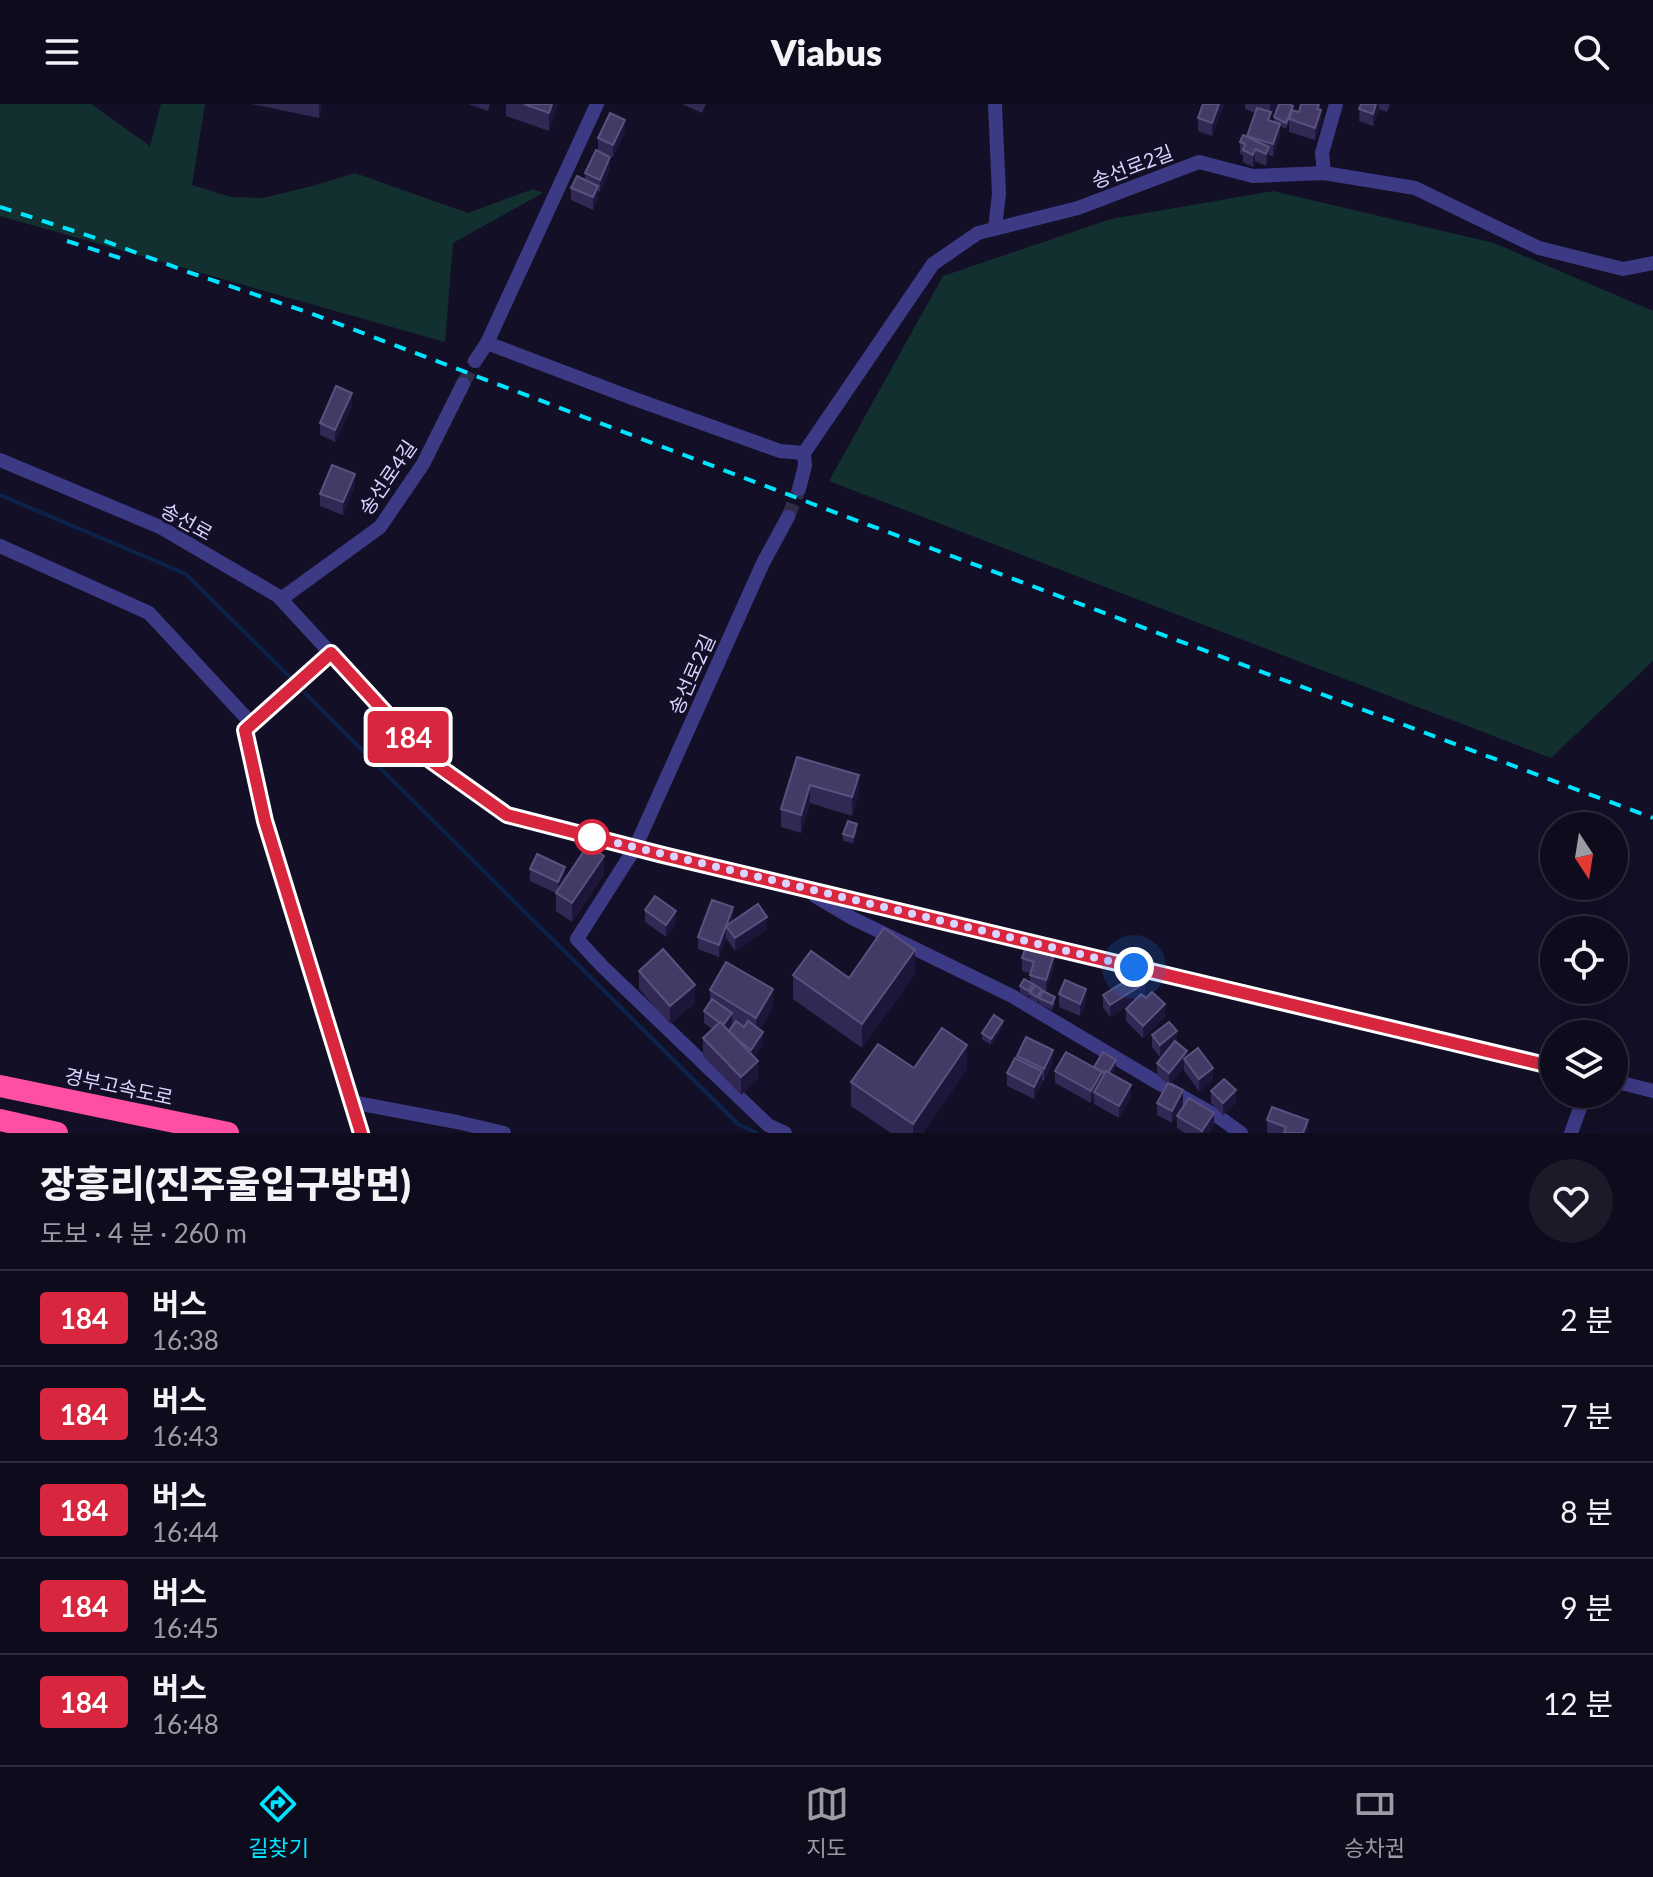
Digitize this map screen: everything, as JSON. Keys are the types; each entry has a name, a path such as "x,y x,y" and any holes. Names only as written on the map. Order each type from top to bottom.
{"highway":[{"name":"경부고속도로","path":"0,1086 228,1133"},
{"path":"0,1120 57,1133"}],"street":[{"path":"475,361 487,343 597,104"},
{"path":"995,104 999,194 995,228"},
{"path":"1324,173 1322,153 1336,104"},
{"name":"송선로2길","path":"799,489 805,466 804,453 933,264 978,233 1078,208 1199,162 1253,176 1324,173 1415,188 1539,248 1623,269 1653,263"},
{"path":"487,343 780,451 804,453"},
{"name":"송선로4길","path":"281,599 380,527 423,464 463,384"},
{"name":"송선로","path":"0,460 160,527 281,599 427,758 507,815 1540,1064"},
{"name":"송선로2길","path":"785,1133 768,1125 577,939 635,848 763,563 788,517"},
{"path":"0,546 149,613 252,724"},
{"path":"331,653 245,730 265,821 361,1133"},
{"path":"804,888 852,918 1012,996 1241,1133"},
{"path":"1628,1085 1653,1091"},
{"path":"351,1102 504,1133"},
{"path":"1571,1133 1580,1108"}],"green space":[{"path":"0,104 91,104 150,146 161,104 205,104 192,185 231,197 263,198 355,173 468,213 533,189 543,193 453,243 445,342 0,216"},
{"path":"1273,191 1494,243 1653,311 1653,661 1551,758 829,481 943,276 1111,219"}],"building":[{"path":"524,104 552,104 549,113"},
{"path":"1203,104 1219,104 1212,123 1198,118"},
{"path":"1279,104 1293,106 1286,123 1274,117"},
{"path":"1301,104 1319,104 1317,109 1321,110 1315,128 1289,119 1292,110 1299,112"},
{"path":"1361,104 1376,104 1373,114 1359,109"},
{"path":"1257,108 1271,112 1268,120 1280,124 1273,144 1247,136"},
{"path":"610,113 625,120 613,145 598,138"},
{"path":"1243,135 1269,147 1266,154 1255,149 1253,155 1243,150 1245,144 1240,142"},
{"path":"596,150 610,157 600,180 585,173"},
{"path":"577,176 598,186 593,197 571,188"},
{"path":"336,386 352,393 335,430 320,423"},
{"path":"332,465 355,474 343,502 320,494"},
{"path":"797,757 859,775 852,797 810,785 801,815 781,809"},
{"path":"848,821 857,824 853,837 843,834"},
{"path":"588,845 604,856 572,903 556,893"},
{"path":"537,854 565,867 558,882 530,869"},
{"path":"655,896 676,911 666,925 645,910"},
{"path":"712,900 733,907 719,945 698,937"},
{"path":"758,904 767,917 735,938 726,926"},
{"path":"884,928 915,950 862,1024 793,975 811,951 849,978"},
{"path":"1026,946 1054,955 1046,980 1030,975 1034,962 1022,958"},
{"path":"663,949 695,985 670,1006 639,971"},
{"path":"726,962 773,989 756,1018 710,990"},
{"path":"1138,973 1145,983 1110,1005 1103,995"},
{"path":"1024,979 1033,984 1029,991 1020,986"},
{"path":"1065,980 1086,989 1080,1004 1059,994"},
{"path":"1035,985 1042,990 1037,997 1030,993"},
{"path":"1043,991 1055,997 1052,1004 1039,998"},
{"path":"1152,992 1165,1004 1143,1026 1126,1009 1141,994 1146,998"},
{"path":"712,999 732,1013 723,1025 704,1011"},
{"path":"994,1015 1003,1021 991,1039 982,1033"},
{"path":"736,1021 744,1027 748,1021 763,1032 751,1050 729,1031"},
{"path":"720,1022 758,1061 741,1077 703,1038"},
{"path":"1169,1022 1177,1031 1160,1045 1152,1035"},
{"path":"942,1028 967,1045 913,1124 851,1082 878,1044 914,1068"},
{"path":"1026,1037 1053,1050 1044,1069 1017,1056"},
{"path":"1175,1041 1187,1051 1169,1073 1157,1063"},
{"path":"1198,1048 1213,1068 1199,1079 1184,1059"},
{"path":"1066,1052 1102,1072 1091,1091 1055,1071"},
{"path":"1103,1052 1116,1060 1108,1073 1094,1067"},
{"path":"1015,1058 1042,1071 1034,1087 1007,1073"},
{"path":"1106,1071 1131,1085 1119,1106 1094,1092"},
{"path":"1224,1079 1236,1090 1223,1103 1211,1091"},
{"path":"1168,1083 1183,1090 1172,1111 1157,1103"},
{"path":"1189,1098 1214,1113 1202,1131 1177,1116"},
{"path":"1272,1107 1308,1120 1303,1133 1284,1133 1286,1127 1267,1120"}],"waterway":[{"path":"0,495 186,574 293,680"},
{"path":"305,693 738,1124 757,1133"}],"tunnel":[{"path":"463,384 475,361"},
{"path":"788,517 799,489"}],"railway":[{"path":"0,207 310,313 1653,818"},
{"path":"67,241 120,258"}],"bus line":[{"name":"184","path":"361,1133 265,821 245,730 331,653 427,758 507,815 1540,1064"}],"route":[{"path":"592,837 584,835 1134,967"}]}
